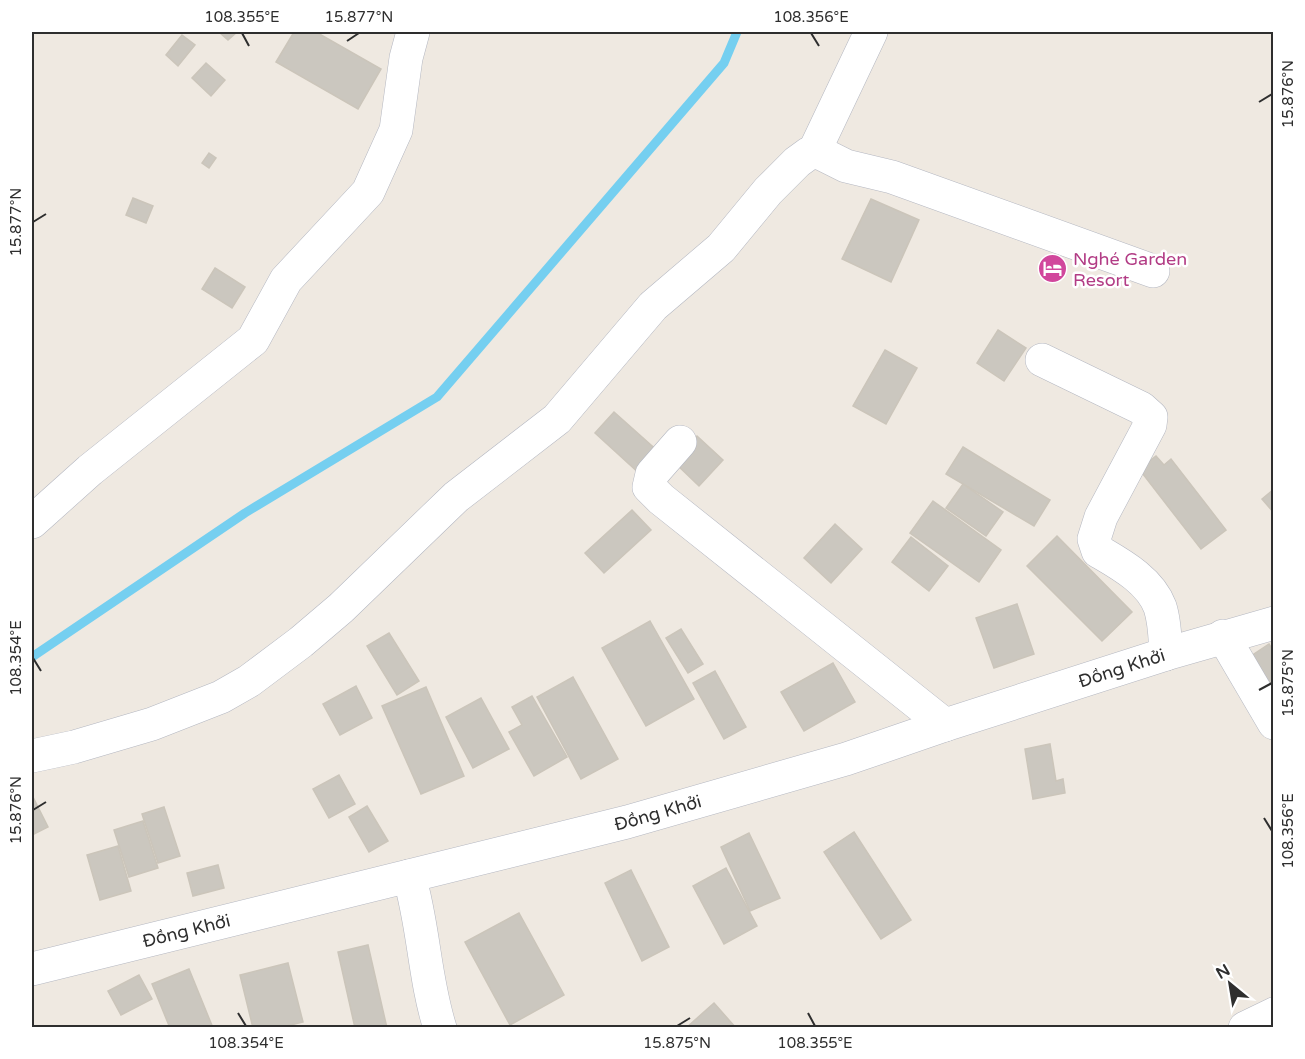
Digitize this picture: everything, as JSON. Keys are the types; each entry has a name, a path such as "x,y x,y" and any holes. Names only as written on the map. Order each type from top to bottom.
{"street":[{"path":"32,522 90,470 253,340 286,280 368,192 396,130 406,58 413,32"},
{"path":"32,756 74,747 180,714 221,697 249,681 302,642 341,608 456,497 557,419 653,306 722,248 768,191 802,158 814,152 871,32"},
{"path":"814,152 846,166 892,177 1153,271"},
{"path":"1042,360 1142,408 1151,417 1150,425 1101,517 1094,539 1098,551 1117,561 1140,580 1156,598 1163,620 1166,654"},
{"path":"680,442 652,474 650,487 655,493 945,725"},
{"name":"Đồng Khởi","path":"32,969 627,822 846,759 1166,654 1274,623"},
{"path":"1224,636 1274,723"},
{"path":"409,876 422,931 431,998 440,1028"},
{"path":"1245,1028 1274,1014"}],"building":[{"path":"219,32 237,32 228,40"},
{"path":"294,32 316,32 381,69 358,109 276,62"},
{"path":"182,35 195,45 178,66 166,55"},
{"path":"206,63 225,80 211,96 192,78"},
{"path":"209,153 216,158 209,168 202,163"},
{"path":"133,198 153,206 146,223 126,215"},
{"path":"871,199 919,220 891,282 842,259"},
{"path":"215,268 245,287 232,308 202,289"},
{"path":"998,330 1026,348 1004,381 977,363"},
{"path":"885,350 917,368 886,424 853,406"},
{"path":"614,412 660,453 641,475 595,433"},
{"path":"697,436 723,460 699,486 673,461"},
{"path":"963,447 1050,500 1034,526 946,474"},
{"path":"1156,456 1164,465 1171,459 1226,530 1201,549 1139,469"},
{"path":"963,484 1003,512 986,536 946,508"},
{"path":"1274,489 1274,513 1262,499"},
{"path":"933,501 1001,550 979,582 910,533"},
{"path":"632,510 651,530 604,573 585,553"},
{"path":"835,524 862,549 831,583 804,558"},
{"path":"1057,536 1132,612 1102,641 1027,566"},
{"path":"911,537 948,566 929,591 892,562"},
{"path":"1017,604 1034,654 994,668 976,618"},
{"path":"650,621 694,699 646,726 602,648"},
{"path":"681,629 703,664 688,673 666,638"},
{"path":"389,633 419,681 397,695 367,646"},
{"path":"1269,644 1274,652 1274,700 1248,658"},
{"path":"833,663 855,702 804,731 781,692"},
{"path":"715,671 746,727 724,739 693,683"},
{"path":"573,677 618,759 581,779 537,697"},
{"path":"356,686 372,718 340,735 323,704"},
{"path":"426,687 464,776 421,794 382,706"},
{"path":"532,696 567,757 534,776 509,732 522,725 512,707"},
{"path":"481,698 509,749 473,768 446,717"},
{"path":"1050,744 1056,781 1063,779 1065,793 1033,799 1025,749"},
{"path":"339,775 355,804 329,818 313,789"},
{"path":"32,798 48,827 32,835"},
{"path":"367,806 388,841 369,852 349,817"},
{"path":"164,807 180,856 158,863 142,814"},
{"path":"143,821 158,868 129,877 114,830"},
{"path":"854,832 911,920 881,939 824,852"},
{"path":"749,833 780,898 750,911 721,847"},
{"path":"118,846 131,891 100,900 87,855"},
{"path":"218,865 224,888 193,896 187,873"},
{"path":"726,868 757,926 724,944 693,886"},
{"path":"631,870 669,947 642,961 605,883"},
{"path":"519,913 564,995 510,1025 465,942"},
{"path":"368,945 387,1028 355,1028 338,952"},
{"path":"288,963 303,1022 279,1028 253,1028 240,975"},
{"path":"189,969 213,1028 170,1028 152,984"},
{"path":"139,975 152,999 121,1015 108,991"},
{"path":"714,1003 736,1028 686,1028"}],"waterway":[{"path":"32,657 245,513 437,397 724,63 737,32"}],"place":[{"name":"Nghé Garden Resort","path":"1052,269"}]}
